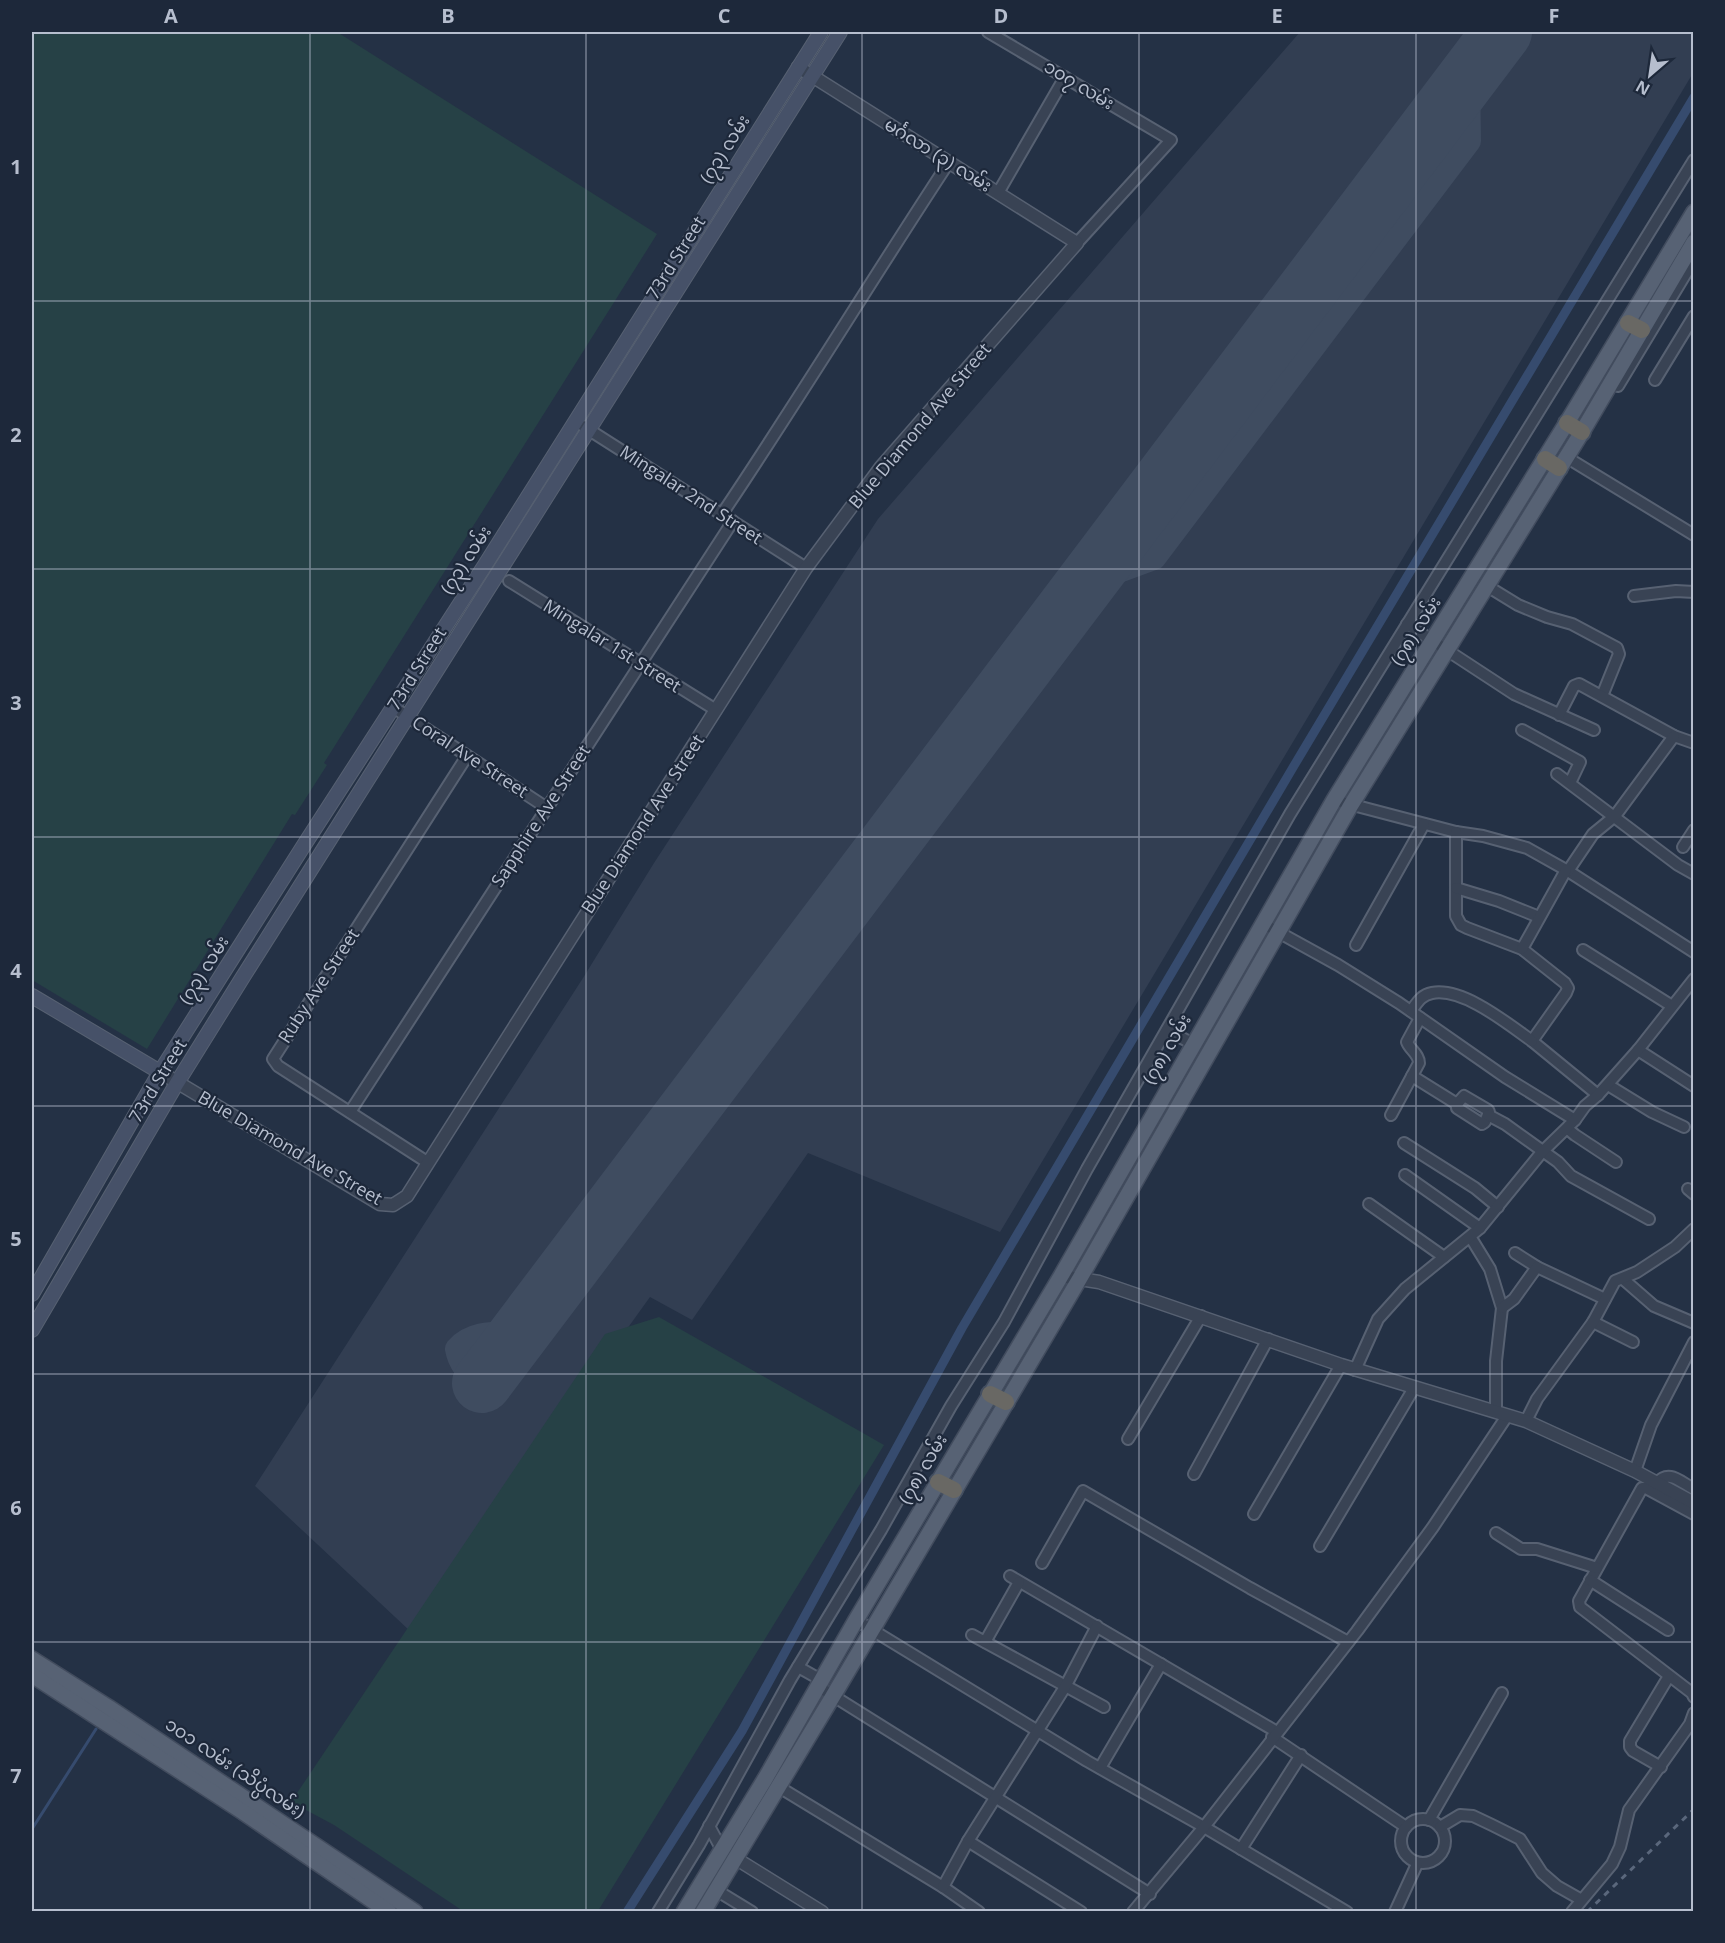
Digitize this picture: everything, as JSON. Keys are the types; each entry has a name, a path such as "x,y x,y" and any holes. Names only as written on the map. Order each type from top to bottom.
{"highway":[{"path":"1567,423 1582,432"},
{"path":"1545,459 1566,462"},
{"path":"990,1394 1006,1402"},
{"path":"938,1482 954,1490"}],"main road":[{"name":"(၇၃) လမ်း","path":"32,1294 160,1072 576,422 821,32"},
{"name":"73rd Street","path":"32,1330 177,1083 241,980 840,32"},
{"name":"(၇၈) လမ်း","path":"1681,269 1694,212"},
{"name":"(၇၈) လမ်း","path":"703,1911 716,1890 729,1854 856,1620 1060,1276 1334,800 1567,423 1635,327 1681,269 1694,242"},
{"name":"(၇၈) လမ်း","path":"684,1911 779,1787 1080,1278 1351,805 1566,462 1635,327"},
{"path":"225,969 241,980"},
{"path":"32,996 160,1072"},
{"name":"၁၀၁ လမ်း (သိပ္ပံလမ်း)","path":"32,1659 415,1911"},
{"name":"၁၀၁ လမ်း (သိပ္ပံလမ်း)","path":"32,1675 243,1812 389,1911"}],"street":[{"name":"၁၀၇ လမ်း","path":"988,32 1171,140 1077,243"},
{"name":"မင်္ဂလာ (၃) လမ်း","path":"798,67 1077,243"},
{"path":"998,193 1065,77"},
{"path":"658,1911 951,1406 1004,1322 1087,1169 1290,814 1694,160"},
{"path":"722,514 949,162"},
{"name":"Blue Diamond Ave Street","path":"160,1072 380,1204 393,1205 407,1196 806,568 880,467 1077,243"},
{"path":"1694,260 1681,269 1566,462 1694,535"},
{"path":"1655,380 1694,316"},
{"name":"Mingalar 2nd Street","path":"576,422 806,568"},
{"name":"Sapphire Ave Street","path":"350,1112 732,521"},
{"name":"Mingalar 1st Street","path":"509,581 716,710"},
{"path":"1487,586 1518,605 1572,624 1617,648 1620,654 1602,696"},
{"path":"1634,596 1676,591 1694,592"},
{"path":"1407,624 1514,694 1594,730"},
{"path":"1559,716 1574,686 1579,684 1674,736 1694,743"},
{"name":"Coral Ave Street","path":"393,707 547,808"},
{"path":"1522,730 1580,762 1570,783"},
{"path":"1522,949 1567,870 1593,834 1615,816 1674,736"},
{"name":"Ruby Ave Street","path":"427,1162 278,1066 274,1062 274,1057 467,756"},
{"path":"1557,774 1678,865 1694,874"},
{"path":"1334,800 1527,848 1567,870 1694,952"},
{"path":"1356,945 1424,824"},
{"path":"1683,847 1694,830"},
{"path":"1456,832 1456,915 1461,925 1522,949 1539,961 1568,988 1533,1041"},
{"path":"1456,888 1499,901 1539,917"},
{"path":"1262,923 1338,965 1416,1014 1572,1123"},
{"path":"1583,950 1672,1006"},
{"path":"1356,1370 1378,1319 1406,1289 1480,1228 1542,1152 1608,1085 1694,979"},
{"path":"1391,1115 1419,1063 1419,1058 1407,1042 1419,999 1430,993 1443,993 1491,1012 1533,1041 1598,1095"},
{"path":"1167,1030 1193,1044"},
{"path":"1638,1050 1694,1086"},
{"path":"1412,1076 1457,1104 1456,1108 1482,1124 1488,1115 1505,1124 1558,1162 1571,1176 1649,1219"},
{"path":"1608,1085 1652,1112 1684,1127"},
{"path":"1572,1123 1569,1130 1616,1162"},
{"path":"1404,1143 1452,1172 1498,1207"},
{"path":"1405,1175 1480,1228"},
{"path":"1369,1204 1444,1257"},
{"path":"1526,1421 1537,1399 1593,1322 1615,1281 1623,1279 1676,1247 1694,1229"},
{"path":"1133,1911 1150,1894 1204,1827 1348,1642 1433,1527 1501,1414 1496,1361 1502,1308 1490,1269 1470,1238"},
{"path":"1515,1253 1537,1267 1605,1299"},
{"path":"1502,1308 1514,1299 1537,1267"},
{"path":"1060,1276 1099,1282 1356,1370 1526,1421 1635,1471 1694,1503"},
{"path":"1623,1279 1654,1306 1694,1323"},
{"path":"1128,1439 1201,1316"},
{"path":"1593,1322 1633,1342"},
{"path":"1194,1474 1268,1340"},
{"path":"1635,1471 1651,1425 1694,1342"},
{"path":"1254,1514 1341,1365"},
{"path":"1320,1546 1414,1388"},
{"path":"1657,1483 1664,1476 1669,1476 1694,1489"},
{"path":"1694,1514 1642,1488 1579,1601 1580,1607 1692,1693 1694,1697"},
{"path":"1042,1563 1083,1491 1348,1642"},
{"path":"1496,1533 1521,1548 1537,1549 1596,1568"},
{"path":"985,1642 1015,1579 1275,1734 1301,1755 1406,1827"},
{"path":"1590,1580 1668,1630"},
{"path":"856,1620 1100,1768 1347,1911"},
{"path":"943,1887 968,1841 1065,1687 1096,1626"},
{"path":"972,1635 1104,1707"},
{"path":"1100,1768 1161,1664"},
{"path":"798,1667 833,1696 1150,1894"},
{"path":"1661,1767 1633,1751 1630,1741 1669,1676"},
{"path":"1430,1820 1502,1693"},
{"path":"1572,1911 1612,1864 1620,1847 1629,1810 1690,1724 1694,1713"},
{"path":"1241,1848 1301,1755"},
{"path":"779,1787 979,1911"},
{"path":"1440,1827 1460,1815 1473,1816 1492,1824 1520,1839 1542,1873 1557,1886 1580,1899"},
{"path":"1416,1820 1430,1820 1440,1827 1445,1835 1446,1844 1437,1859 1430,1863 1417,1864 1405,1856 1400,1839 1406,1827 1416,1820"},
{"path":"709,1826 729,1854 822,1911"},
{"path":"968,1841 1081,1911"},
{"path":"1395,1911 1417,1864"},
{"path":"716,1890 752,1911"}],"shaded area":[{"path":"1300,32 1693,32 1693,73 1000,1232 808,1153 692,1320 650,1297 410,1631 255,1486 583,978 654,863 878,519"}],"green space":[{"path":"32,32 337,32 657,234 324,763 327,765 295,815 292,814 147,1049 32,980"},
{"path":"659,1317 884,1445 598,1911 463,1911 334,1825 291,1802 605,1334"}],"waterway":[{"path":"627,1912 742,1731 962,1328 1295,764 1694,97"},
{"path":"32,1829 96,1729"}],"taxiway":[{"path":"1086,583 1154,558 1469,141 1468,77"},
{"path":"482,1383 463,1364 457,1349 463,1343 478,1336 520,1333"}],"runway":[{"path":"482,1383 1502,32"}],"railway":[{"path":"1587,1912 1694,1809"}]}
